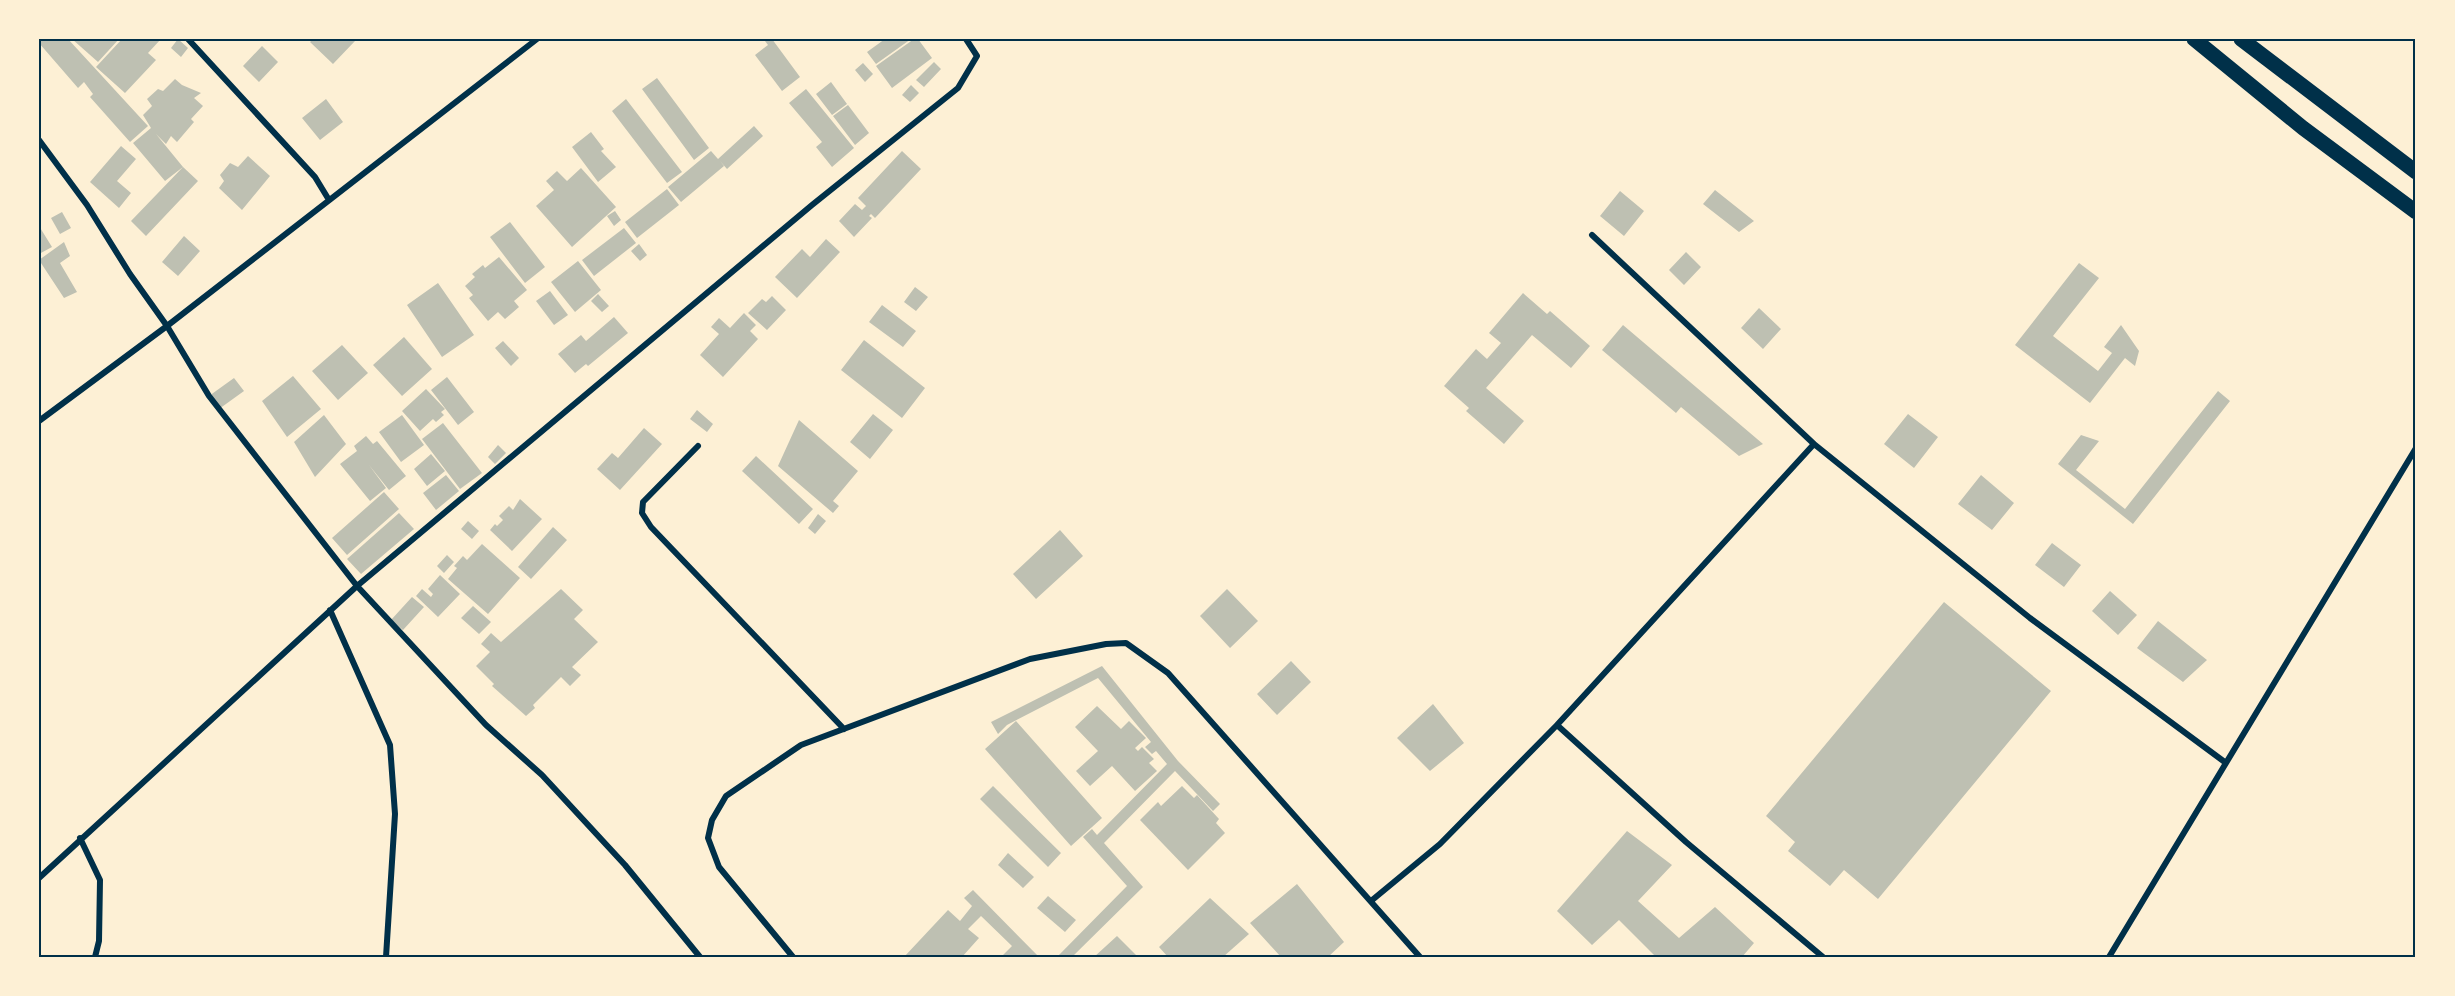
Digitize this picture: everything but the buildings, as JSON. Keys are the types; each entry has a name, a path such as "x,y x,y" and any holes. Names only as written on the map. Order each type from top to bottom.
{"main road":[{"path":"2194,39 2303,128 2416,212"},
{"path":"2241,39 2416,172"}],"street":[{"path":"188,39 315,177 329,200"},
{"path":"39,421 167,326 537,39"},
{"path":"39,878 357,586 802,213 958,88 977,56 966,39"},
{"path":"39,140 87,206 136,283 167,326 219,410 357,586 486,725 557,792 625,865 700,957"},
{"path":"1592,234 1814,444 2030,618 2226,763"},
{"path":"1371,901 1440,844 1557,725 1814,444"},
{"path":"698,446 643,502 642,513 651,527 844,729"},
{"path":"2109,957 2416,448"},
{"path":"330,610 390,745 395,814 386,957"},
{"path":"794,957 719,867 708,838 712,820 726,796 801,745 1030,659 1106,644 1126,644 1168,673 1420,957"},
{"path":"1557,725 1686,842 1823,957"},
{"path":"80,838 100,880 99,941 95,957"}]}
